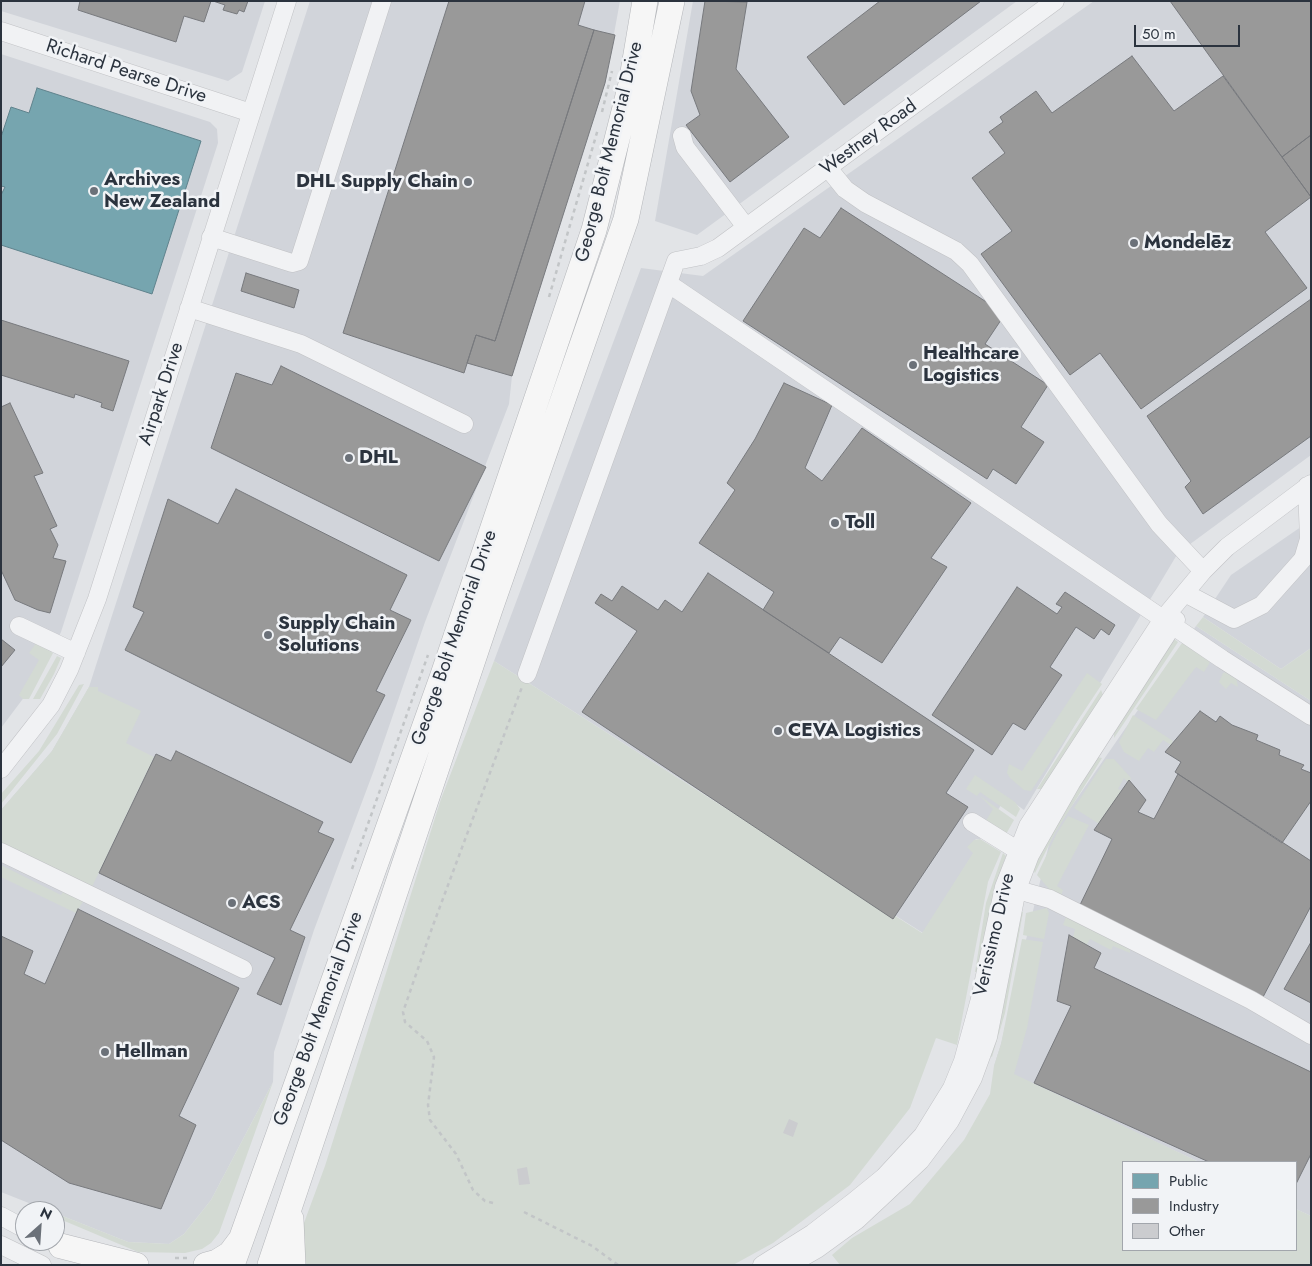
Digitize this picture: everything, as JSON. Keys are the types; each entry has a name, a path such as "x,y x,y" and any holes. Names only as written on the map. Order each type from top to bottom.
{"highway":[{"name":"George Bolt Memorial Drive","path":"232,1265 442,678 594,230 631,84 645,1"},
{"name":"George Bolt Memorial Drive","path":"270,1265 487,618 626,219 672,1"},
{"path":"291,1204 293,1265"},
{"path":"206,1265 217,1262 230,1254 241,1238"},
{"path":"65,1246 136,1265"}],"street":[{"name":"Airpark Drive","path":"1,769 51,705 76,653 97,599 287,1"},
{"path":"211,237 292,263 299,262 382,1"},
{"name":"Westney Road","path":"669,284 676,261 710,252 1055,1"},
{"name":"Richard Pearse Drive","path":"1,31 251,113"},
{"path":"682,136 685,147 746,227"},
{"path":"828,168 851,194 956,250 970,264 1158,524 1203,571"},
{"path":"527,674 669,284 1222,659 1311,716"},
{"path":"189,308 301,344 464,424"},
{"path":"1187,594 1234,619 1262,605 1303,559 1308,539 1309,485"},
{"name":"Verissimo Drive","path":"762,1265 813,1232 884,1177 912,1149 934,1119 952,1088 963,1061 1011,888 1050,816 1169,622 1203,571 1227,547 1309,485"},
{"name":"Verissimo Drive","path":"789,1265 817,1249 864,1213 920,1160 950,1121 973,1078 988,1037 1017,850 1028,826 1049,791 1169,622"},
{"path":"19,626 76,653"},
{"path":"972,822 1017,850"},
{"path":"1,852 243,969"},
{"path":"1011,888 1050,899 1251,1000 1311,1035"},
{"path":"1,1216 15,1223"},
{"path":"1,1245 42,1265"},
{"path":"65,1247 113,1265"}],"path":[{"path":"602,115 613,69"},
{"path":"548,301 599,125"},
{"path":"351,870 429,650"},
{"path":"493,1202 485,1201 473,1190 456,1154 430,1120 428,1105 434,1057 427,1041 405,1022 403,1012 432,928 527,674"},
{"path":"524,1212 592,1246 618,1265"}],"shaded area":[{"path":"1,1 265,1 242,72 228,81 1,11"},
{"path":"310,1 620,1 605,83 512,376 509,404 425,622 374,770 314,930 274,1052 273,1082 211,1200 184,1234 169,1244 128,1242 65,1217 65,1201 24,1201 1,1192 1,810 52,751 89,687"},
{"path":"693,1 1017,1 697,235 655,221"},
{"path":"1094,1 1311,1 1311,455 1178,553 1024,810 1006,797 980,839 976,839 968,847 974,853 923,933 494,661 641,268 703,276"},
{"path":"1,54 210,122 217,129 218,143 61,632 37,680 1,728"},
{"path":"1311,520 1311,648 1281,669 1203,617 1231,575"},
{"path":"1203,617 1281,669 1311,648 1311,701 1196,626"},
{"path":"1196,626 1311,701 1311,1216 1297,1209 1297,1161 1197,1161 994,1066 1001,1044 1051,836"},
{"path":"1174,639 1178,642 1114,738 1114,730"},
{"path":"37,642 53,653 29,699 23,699 19,695 39,660 29,653"},
{"path":"1182,643 1210,661 1209,664 1204,672 1196,667 1156,720 1136,709"},
{"path":"57,656 61,658 54,674 40,699 33,699"},
{"path":"494,661 922,933 973,853 967,847 974,840 980,839 1001,852 988,882 957,1045 936,1038 910,1108 850,1185 773,1243 733,1265 298,1265 301,1231 325,1166 441,799"},
{"path":"1227,672 1236,677 1238,687 1231,683 1226,689 1219,682 1223,673"},
{"path":"1087,673 1102,684 1031,791 1024,790 1007,773 1009,764 1022,771"},
{"path":"84,684 57,734 1,804 1,794 39,751 79,685"},
{"path":"89,687 98,687 98,691 141,711 126,743 154,757 91,889 1,844 1,810 52,751"},
{"path":"1101,690 1103,695 1042,789 1037,789"},
{"path":"1133,715 1173,741 1171,745 1163,740 1154,752 1148,748 1139,761 1124,752 1119,742"},
{"path":"1097,757 1102,758 1055,833 1035,873 1031,867"},
{"path":"1106,759 1114,759 1131,778 1129,784 1124,778 1118,789 1123,791 1101,825 1074,808"},
{"path":"975,775 1015,802 1020,809 1016,817 980,792 977,796 966,789"},
{"path":"980,796 1014,820 1005,836 984,824 993,809"},
{"path":"1068,816 1089,825 1057,886 1063,890 1061,896 1050,890 1037,875 1057,833"},
{"path":"1003,853 1006,856 996,884 980,972 975,972 986,903"},
{"path":"1,865 61,895 64,890 84,900 76,913 1,877"},
{"path":"1047,908 1049,913 1044,939 1023,935 1026,913"},
{"path":"1018,912 1023,912 1005,1013 992,1057 989,1056"},
{"path":"1066,917 1130,949 1130,953 1113,946 1111,950 1090,939 1086,946 1073,938 1075,929 1063,925"},
{"path":"1022,939 1043,942 1027,1028 1014,1074 1197,1161 1122,1161 1122,1251 1297,1251 1297,1209 1311,1216 1311,1265 840,1265 832,1255 852,1238 910,1204 964,1140 990,1094 994,1066 1001,1044"},
{"path":"273,1082 219,1233 211,1243 202,1249 185,1253 138,1252 65,1221 65,1217 128,1242 169,1244 184,1234 211,1200"}],"building: Public":[{"name":"Archives New Zealand","path":"37,88 201,141 152,294 1,245 1,195 5,187 1,186 1,137 11,107 29,113"}],"building: Industry":[{"path":"80,1 211,1 204,22 184,16 176,42 78,10"},
{"path":"213,1 248,1 244,12 239,10 237,14 223,10 225,5"},
{"name":"DHL Supply Chain","path":"449,1 585,1 578,25 594,30 495,341 476,335 464,373 343,333"},
{"path":"705,1 747,2 736,69 789,137 730,182 686,125 700,115 691,91"},
{"path":"880,1 981,1 844,105 807,57"},
{"path":"1170,1 1311,1 1311,135 1282,157"},
{"path":"594,30 615,35 605,83 512,376 467,363 476,335 495,341"},
{"name":"Mondelēz","path":"1132,56 1174,111 1223,76 1311,197 1265,232 1307,288 1141,409 1100,353 1070,375 981,254 1012,231 972,178 1005,153 989,132 1003,122 1000,117 1036,91 1052,113"},
{"path":"1311,135 1311,197 1282,157"},
{"name":"Healthcare Logistics","path":"841,208 1005,314 985,344 1048,385 1021,427 1044,442 1016,484 993,469 987,479 743,321 804,228 820,238"},
{"path":"246,273 299,290 294,308 241,291"},
{"path":"1311,299 1311,436 1203,514 1185,487 1191,481 1147,416"},
{"path":"1,320 129,361 113,411 101,407 102,403 75,394 74,398 1,375"},
{"name":"DHL","path":"281,366 486,467 439,561 211,448 236,373 272,385"},
{"name":"Toll","path":"784,383 832,405 805,468 822,481 862,428 971,503 931,558 947,567 882,663 840,637 829,653 763,610 774,592 699,543 735,490 727,483 755,439"},
{"path":"10,403 43,473 34,476 57,526 50,529 58,545 53,558 66,561 50,613 15,600 1,570 1,407"},
{"name":"Supply Chain Solutions","path":"236,489 407,575 390,610 411,620 376,691 385,695 351,763 125,650 144,612 133,607 168,499 218,524"},
{"name":"CEVA Logistics","path":"708,573 974,750 946,793 968,807 893,919 582,712 637,631 595,603 601,594 612,601 622,586 658,610 665,600 682,612"},
{"path":"1017,587 1057,614 1062,607 1056,604 1065,592 1115,625 1109,635 1101,629 1094,639 1076,627 1050,667 1062,675 1025,730 1013,723 992,755 932,715"},
{"path":"1,639 15,650 1,667"},
{"path":"1200,711 1216,722 1220,716 1232,725 1258,735 1256,740 1280,750 1279,755 1304,765 1301,769 1311,773 1311,801 1282,843 1175,772 1181,762 1165,752"},
{"name":"ACS","path":"176,751 323,822 318,832 334,839 290,930 305,937 281,1005 257,994 275,958 99,873 156,754 171,761"},
{"path":"1178,774 1311,861 1311,906 1263,997 1079,907 1112,839 1094,830 1129,780 1146,800 1138,812 1154,819"},
{"name":"Hellman","path":"78,909 239,988 179,1116 196,1125 161,1209 69,1183 1,1140 1,936 33,951 24,974 45,984"},
{"path":"1069,935 1101,953 1094,968 1311,1072 1311,1154 1297,1182 1297,1161 1207,1161 1034,1083 1071,1006 1057,1001"},
{"path":"1311,942 1311,1003 1284,989"}],"building: Other":[{"path":"789,1119 798,1123 793,1137 783,1133"},
{"path":"527,1167 530,1184 519,1185 517,1169"}],"place":[{"name":"DHL Supply Chain","path":"468,182"},
{"name":"Archives New Zealand","path":"94,191"},
{"name":"Mondelēz","path":"1134,243"},
{"name":"Healthcare Logistics","path":"913,365"},
{"name":"DHL","path":"349,458"},
{"name":"Toll","path":"835,523"},
{"name":"Supply Chain Solutions","path":"268,635"},
{"name":"CEVA Logistics","path":"778,731"},
{"name":"ACS","path":"232,903"},
{"name":"Hellman","path":"105,1052"}]}
